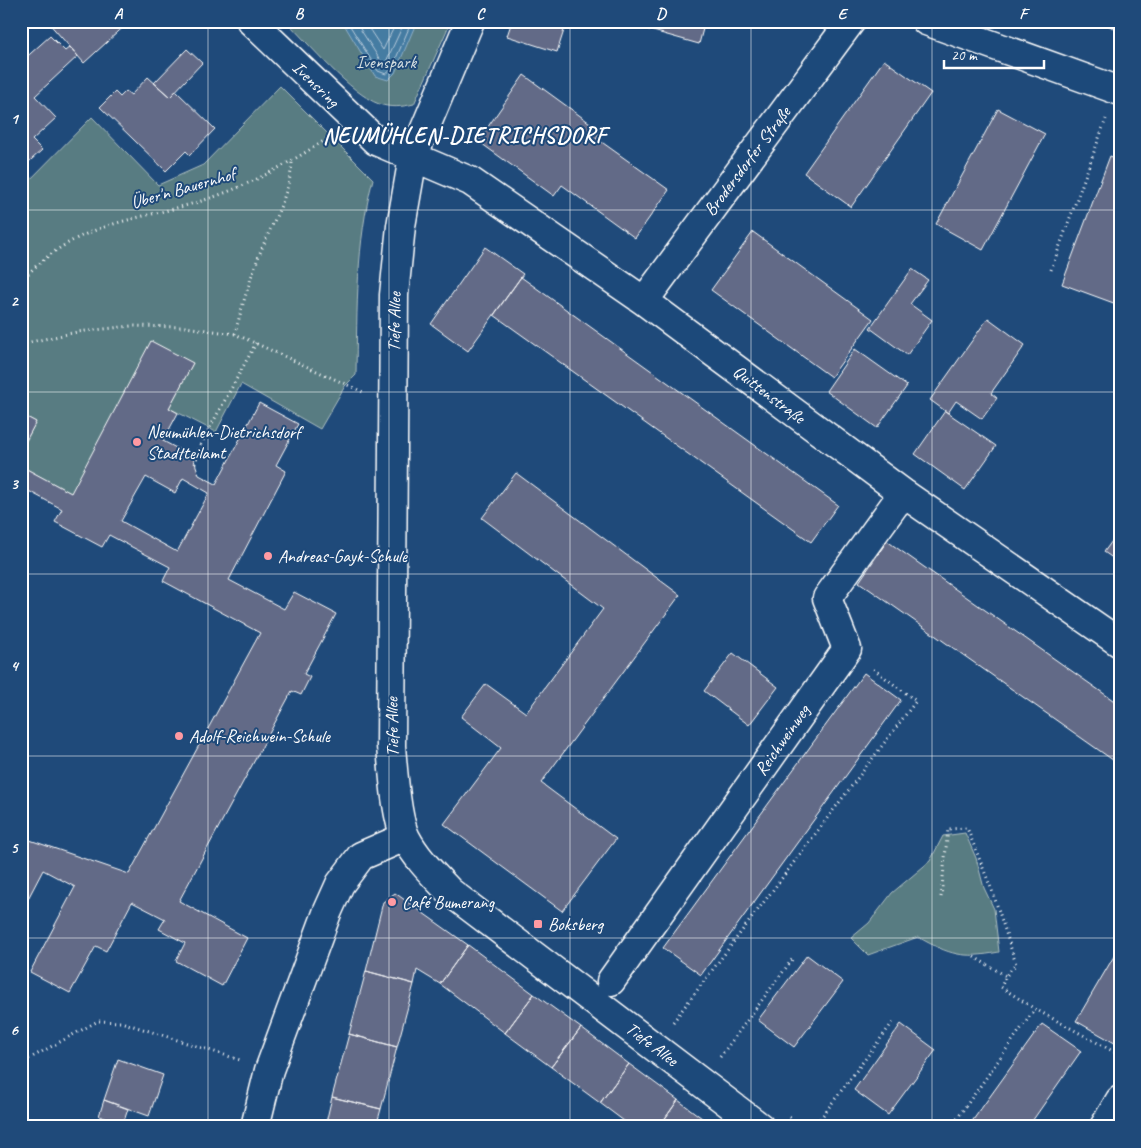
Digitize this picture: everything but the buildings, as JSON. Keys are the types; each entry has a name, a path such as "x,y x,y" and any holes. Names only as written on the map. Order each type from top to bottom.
{"street":[{"name":"Ivensring","path":"251,21 353,121 376,141 413,157"},
{"path":"413,157 470,21"},
{"name":"Brodersdorfer Straße","path":"644,301 851,21"},
{"path":"926,21 1118,91"},
{"name":"Quittenstraße","path":"413,157 470,181 644,301 903,493 1120,643"},
{"name":"Tiefe Allee","path":"413,157 401,226 394,295 391,746 396,793 405,837 426,866 450,892 760,1127"},
{"path":"847,649 827,598 903,493"},
{"name":"Reichweinweg","path":"611,981 847,649"},
{"path":"255,1127 269,1070 327,912 340,884 361,856 405,837"},
{"path":"1104,1127 1120,1100"}],"path":[{"path":"1051,270 1118,91"},
{"name":"Über'n Bauernhof","path":"21,282 38,263 78,236 122,220 198,202 237,189 292,162 353,121"},
{"path":"235,334 243,300 291,180 292,162"},
{"path":"21,344 77,332 131,326 185,327 235,334 393,406"},
{"path":"195,464 200,446 256,343"},
{"path":"670,1026 916,701 847,649"},
{"path":"941,897 948,829 968,828 994,892 1016,964 1006,976 1001,987 1035,1009 1120,1055"},
{"path":"974,957 1006,976"},
{"path":"716,1061 794,958"},
{"path":"951,1127 1035,1009"},
{"path":"21,1065 24,1061 98,1021 121,1022 269,1070"},
{"path":"814,1127 893,1022"}],"green space":[{"name":"Ivenspark","path":"286,21 451,21 414,104 396,107 379,104 356,90 330,67"},
{"path":"280,86 373,179 367,203 360,252 356,375 345,386 320,429 241,384 216,432 169,408 193,363 71,493 21,466 21,450 36,422 21,414 21,189 92,117 158,185 203,165"},
{"path":"965,833 976,858 984,888 994,909 999,952 976,955 957,954 948,952 918,937 868,955 851,938 869,923 892,893 930,861 943,836"}],"water":[{"path":"342,21 417,21 395,73 388,80 375,76"}],"place":[{"name":"Neumühlen-Dietrichsdorf Stadtteilamt","path":"137,442"},
{"name":"Andreas-Gayk-Schule","path":"268,556"},
{"name":"Adolf-Reichwein-Schule","path":"179,736"},
{"name":"Café Bumerang","path":"392,902"},
{"name":"Boksberg","path":"538,924"}],"district":[{"name":"NEUMÜHLEN-DIETRICHSDORF","path":"465,135"}]}
